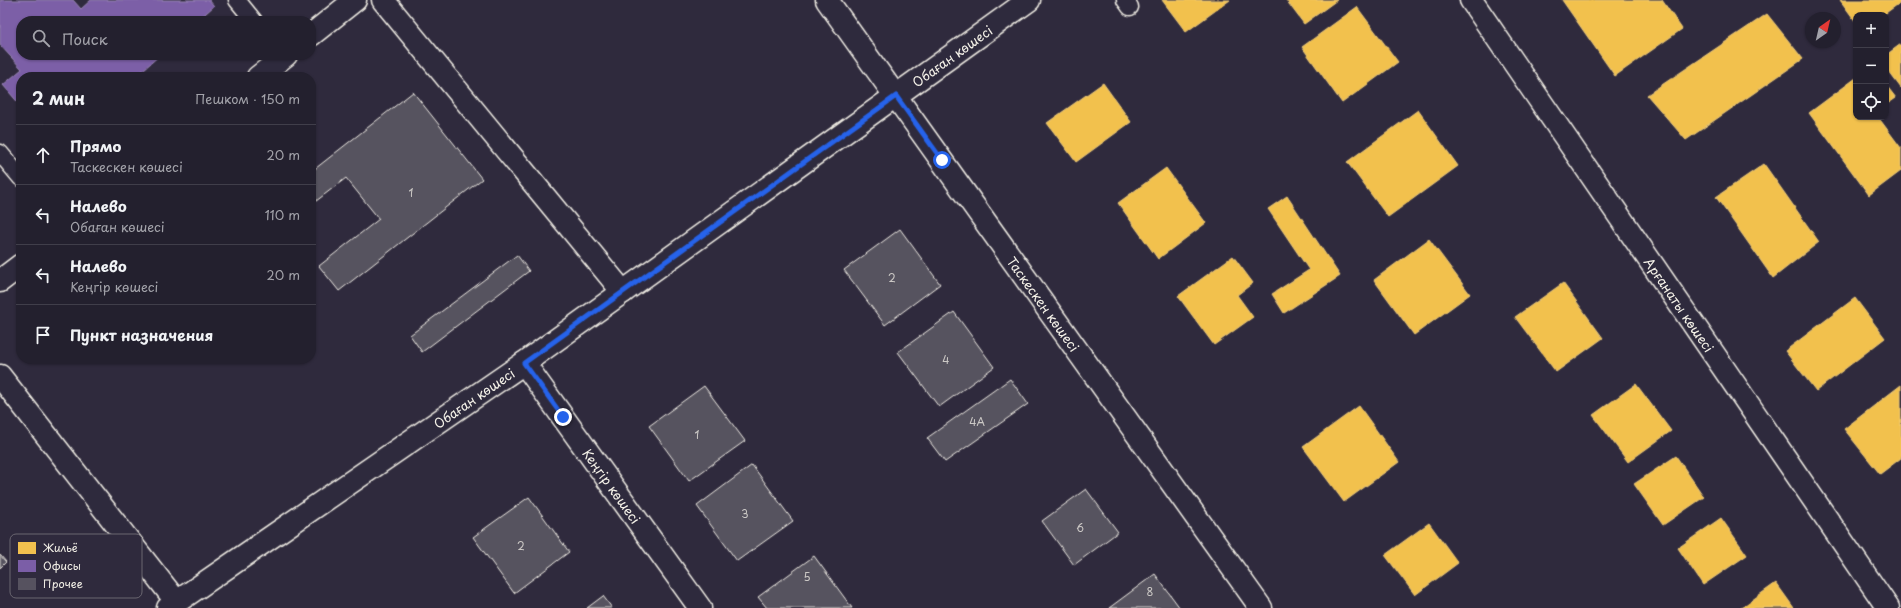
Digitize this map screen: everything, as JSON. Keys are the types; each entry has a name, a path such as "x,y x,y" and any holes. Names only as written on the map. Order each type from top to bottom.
{"street":[{"path":"316,31 354,0"},
{"path":"383,0 623,292"},
{"name":"Таскескен көшесі","path":"827,0 1261,608"},
{"name":"Обаған көшесі","path":"172,605 524,363 1029,0"},
{"name":"Арғанаты көшесі","path":"1471,0 1888,608"},
{"path":"264,72 279,60"},
{"path":"0,280 16,269"},
{"name":"Кеңгір көшесі","path":"524,363 700,608"},
{"path":"0,376 119,534"},
{"path":"142,565 172,605"}],"lane":[{"path":"237,0 250,16"},
{"path":"0,153 16,172"}],"building: Жильё":[{"path":"1162,0 1230,0 1186,32"},
{"path":"1286,0 1337,0 1304,24"},
{"path":"1562,0 1662,0 1682,29 1615,76"},
{"path":"1840,0 1901,0 1901,2 1887,12 1853,12 1853,18"},
{"path":"1357,7 1398,62 1342,103 1302,47"},
{"path":"1767,14 1803,59 1686,140 1647,95"},
{"path":"1901,44 1901,88 1889,72 1889,53"},
{"path":"1853,80 1853,120 1880,120 1901,148 1901,171 1869,195 1809,113"},
{"path":"1103,83 1131,122 1076,162 1047,123"},
{"path":"1889,89 1896,98 1889,103"},
{"path":"1418,110 1458,166 1388,217 1347,162"},
{"path":"1764,164 1819,242 1773,278 1716,197"},
{"path":"1166,168 1206,223 1158,259 1118,203"},
{"path":"1287,196 1340,276 1284,313 1272,294 1309,270 1268,209"},
{"path":"1429,239 1470,294 1414,335 1374,280"},
{"path":"1233,256 1253,283 1237,295 1253,317 1214,345 1178,296"},
{"path":"1563,283 1603,338 1556,372 1515,317"},
{"path":"1855,298 1885,338 1816,391 1785,351"},
{"path":"1636,384 1671,431 1628,462 1593,415"},
{"path":"1901,385 1901,458 1880,474 1844,429"},
{"path":"1359,406 1399,462 1344,502 1303,447"},
{"path":"1676,456 1704,497 1663,525 1634,484"},
{"path":"1721,518 1747,555 1703,585 1678,548"},
{"path":"1429,523 1458,563 1415,595 1385,555"},
{"path":"1776,583 1794,608 1741,608"}],"building: Офисы":[{"path":"0,0 73,0 81,9 91,0 209,0 214,6 203,16 16,16 16,60 154,60 141,72 18,72 22,69 0,45"},
{"path":"16,74 16,100 3,85"}],"building: Прочее":[{"path":"413,92 482,179 339,291 319,266 379,219 346,178 316,201 316,168"},
{"path":"900,229 940,284 885,325 844,270"},
{"path":"517,255 529,271 422,352 410,335"},
{"path":"954,312 994,367 939,407 898,352"},
{"path":"1010,379 1028,404 945,462 927,438"},
{"path":"704,386 745,441 689,481 649,426"},
{"path":"752,465 793,521 737,561 697,506"},
{"path":"1086,489 1118,532 1074,565 1042,521"},
{"path":"529,497 569,552 514,593 473,537"},
{"path":"0,555 6,562 0,568"},
{"path":"814,556 852,608 767,608 758,597"},
{"path":"1155,574 1180,608 1109,608"},
{"path":"603,596 612,608 587,608"}],"route":[{"path":"563,417 524,363 896,96 942,160"}]}
